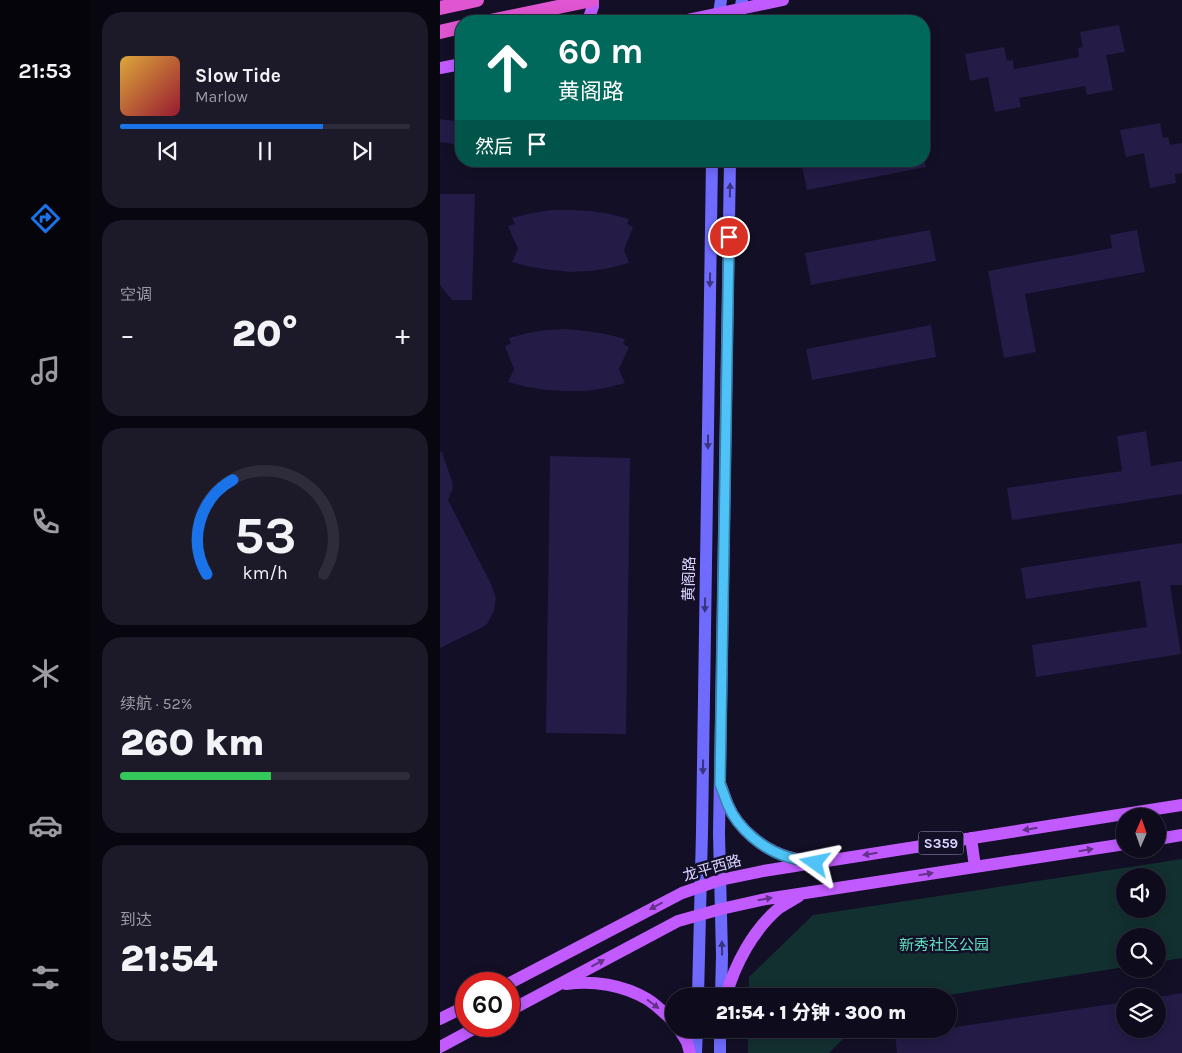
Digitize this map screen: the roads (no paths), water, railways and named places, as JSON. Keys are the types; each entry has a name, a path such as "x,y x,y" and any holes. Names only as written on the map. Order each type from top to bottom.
{"highway":[{"path":"440,8 477,0"},
{"path":"519,15 593,0"},
{"path":"440,32 455,28"}],"main road":[{"path":"590,15 593,0"},
{"path":"719,15 721,0"},
{"path":"725,15 783,0"},
{"path":"440,68 455,65"},
{"name":"黄阁路","path":"698,988 712,167"},
{"path":"721,988 720,784 730,167"},
{"path":"720,784 728,806 738,822 750,834 767,847 788,857 815,863"},
{"name":"龙平西路","path":"520,978 664,902 700,886 720,880 763,871 1182,805"},
{"path":"1166,838 1182,836"},
{"path":"971,838 975,867"},
{"name":"S359","path":"520,1005 678,921 721,909 766,899 1116,845"},
{"path":"728,988 738,963 760,929 780,908 805,893"},
{"path":"556,986 580,982 602,983 646,998 665,1013"},
{"path":"440,1019 455,1012"},
{"path":"440,1047 459,1037"},
{"path":"685,1038 690,1053"},
{"path":"696,1053 697,1038"},
{"path":"720,1038 720,1053"}],"park label":[{"name":"新秀社区公园","path":"944,945"}]}
